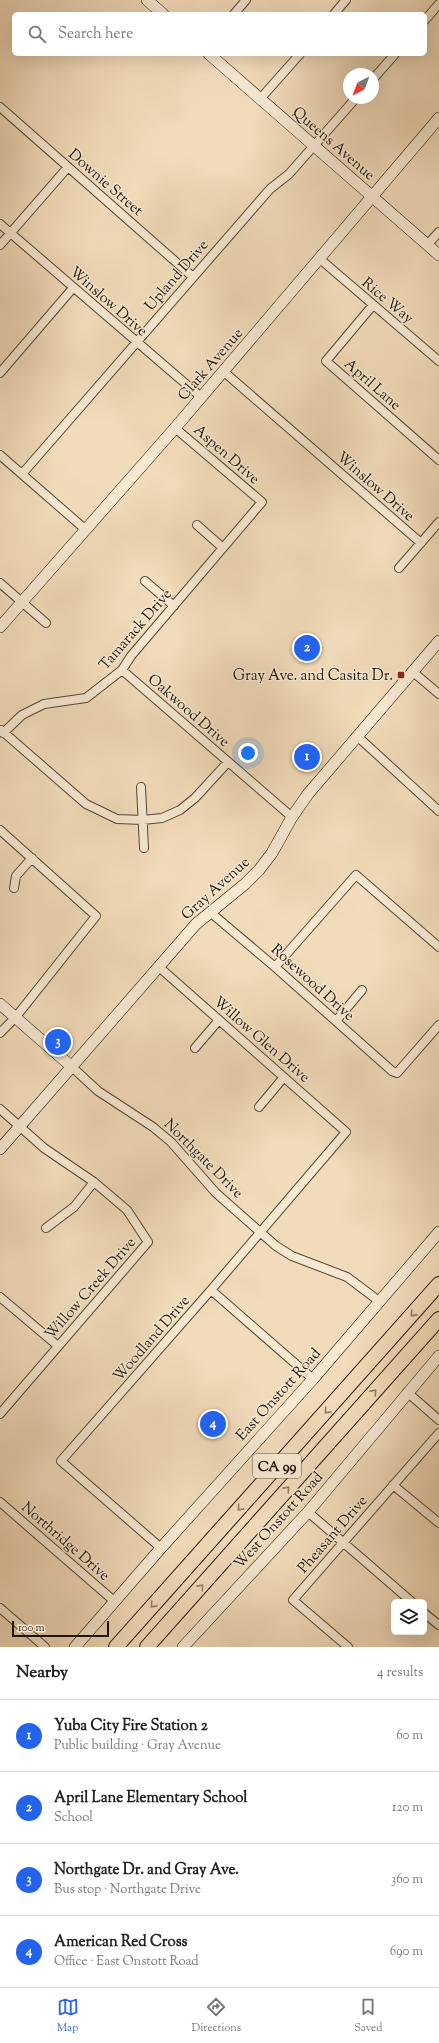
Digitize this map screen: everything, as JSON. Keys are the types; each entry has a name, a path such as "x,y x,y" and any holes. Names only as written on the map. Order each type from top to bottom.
{"highway":[{"name":"CA 99","path":"116,1647 439,1284"},
{"name":"CA 99","path":"147,1647 439,1319"}],"street":[{"path":"236,12 246,0"},
{"path":"336,12 346,0"},
{"path":"149,1 161,12"},
{"path":"427,18 439,4"},
{"name":"Queens Avenue","path":"211,56 439,255"},
{"path":"260,99 298,56"},
{"path":"379,72 393,56"},
{"name":"Upland Drive","path":"22,474 270,189 289,174 351,104"},
{"name":"Downie Street","path":"0,107 193,277"},
{"name":"Clark Avenue","path":"0,627 201,398 439,118"},
{"path":"0,245 68,167"},
{"name":"Winslow Drive","path":"0,224 201,398"},
{"path":"427,245 439,232"},
{"name":"Rice Way","path":"320,259 439,361"},
{"path":"0,373 73,288"},
{"name":"April Lane","path":"373,305 326,361 439,460"},
{"name":"Winslow Drive","path":"223,371 421,543"},
{"name":"Aspen Drive","path":"175,428 262,502"},
{"path":"0,455 86,530"},
{"name":"Tamarack Drive","path":"2,731 22,715 44,704 86,698 122,670 131,656 262,502"},
{"path":"399,568 439,522"},
{"path":"197,526 223,548"},
{"path":"145,581 174,606"},
{"path":"0,583 46,623"},
{"name":"Gray Avenue","path":"0,1149 196,924 245,884 259,870 272,853 292,817 308,794 439,642"},
{"name":"Oakwood Drive","path":"122,670 292,817"},
{"path":"413,672 439,694"},
{"path":"2,731 86,804 117,819 143,820 162,818 180,810 196,798 228,762"},
{"path":"357,736 439,811"},
{"path":"141,787 144,848"},
{"path":"0,830 96,916 15,1018 0,1034"},
{"path":"14,888 16,876 32,858"},
{"path":"275,966 356,875 439,947"},
{"name":"Rosewood Drive","path":"210,912 275,966 392,1071 397,1073 439,1025"},
{"name":"Willow Glen Drive","path":"159,967 346,1132"},
{"path":"336,1021 362,990"},
{"name":"Northgate Drive","path":"0,1004 98,1091 153,1127 172,1142 216,1193 276,1246 292,1256 347,1277 379,1301"},
{"path":"194,1048 218,1020"},
{"path":"259,1107 284,1077"},
{"name":"Willow Creek Drive","path":"0,1109 51,1153 94,1182 127,1210 148,1242 0,1414"},
{"name":"Woodland Drive","path":"161,1548 61,1461 212,1290 346,1132"},
{"path":"46,1228 74,1207 94,1182"},
{"name":"East Onstott Road","path":"75,1647 161,1548 313,1379 439,1232"},
{"path":"212,1290 313,1379"},
{"path":"0,1297 58,1346"},
{"name":"West Onstott Road","path":"183,1647 308,1512 407,1392 439,1356"},
{"path":"407,1392 439,1420"},
{"name":"Pheasant Drive","path":"348,1647 293,1600 439,1433"},
{"path":"393,1484 439,1523"},
{"name":"Northridge Drive","path":"0,1502 114,1601"},
{"path":"308,1512 408,1599"},
{"path":"0,1608 45,1647"},
{"path":"427,1616 439,1626"}],"place":[{"name":"April Lane Elementary School","path":"307,648"},
{"name":"Gray Ave. and Casita Dr.","path":"401,675"},
{"name":"Yuba City Fire Station 2","path":"307,757"},
{"name":"Northgate Dr. and Gray Ave.","path":"58,1042"},
{"name":"American Red Cross","path":"213,1424"}]}
